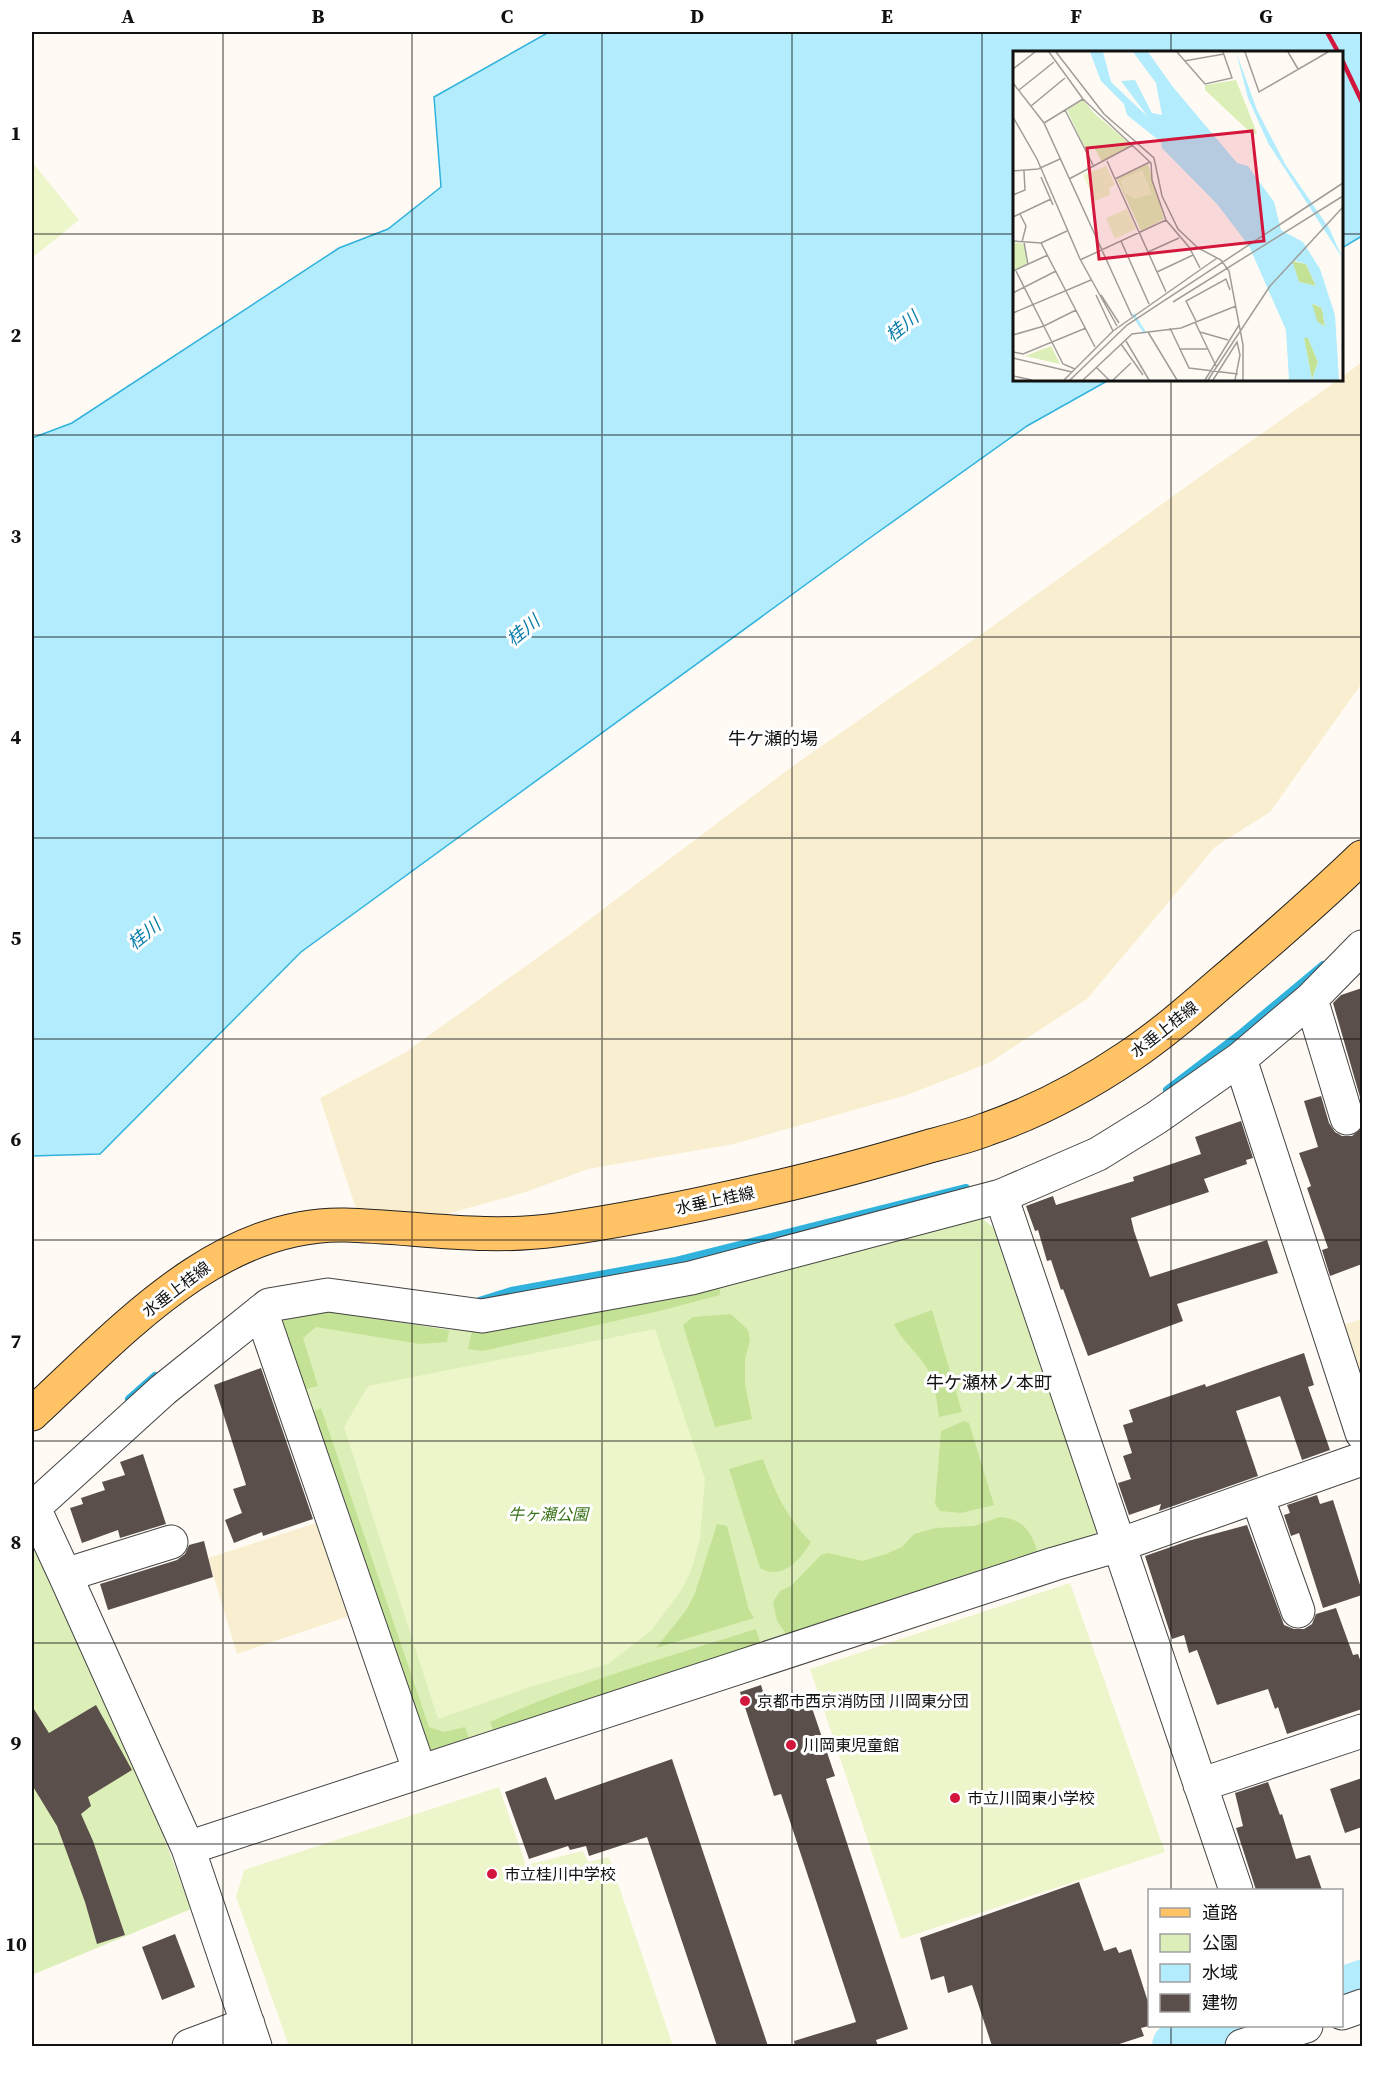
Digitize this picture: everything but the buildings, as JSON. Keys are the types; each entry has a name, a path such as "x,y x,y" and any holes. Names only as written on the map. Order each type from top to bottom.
{"main road":[{"name":"水垂上桂線","path":"32,1413 159,1300 206,1265 254,1242 304,1227 344,1225 464,1234 510,1234 555,1230 696,1206 822,1177 987,1129 1057,1098 1128,1058 1177,1021 1362,857"}],"street":[{"path":"189,2046 251,2035 188,1848 32,1507 163,1390 269,1305 328,1295 482,1316 691,1278 1001,1196 1098,1154 1156,1118 1240,1059 1311,999 1362,947"},
{"path":"1311,999 1347,1118"},
{"path":"1240,1059 1362,1432"},
{"path":"1001,1196 1236,1889"},
{"path":"261,1311 420,1772"},
{"path":"188,1848 1054,1564 1119,1545 1362,1459"},
{"path":"1257,1497 1298,1611"},
{"path":"65,1575 171,1542"},
{"path":"1200,1785 1362,1731"},
{"path":"1343,2012 1362,2006"},
{"path":"1242,2046 1290,2033"}],"shaded area":[{"path":"1362,362 1362,683 1270,812 1215,847 1087,999 989,1063 907,1095 734,1144 588,1169 526,1192 435,1219 356,1209 320,1098 406,1052 569,935 789,769 1337,381 1343,381 1343,376"},
{"path":"1362,1319 1362,1397 1339,1326"},
{"path":"319,1522 349,1616 237,1654 208,1558"}],"green space":[{"path":"32,164 79,220 32,258"},
{"name":"牛ヶ瀬公園","path":"978,1215 993,1227 1099,1524 1092,1542 442,1754 423,1749 281,1338 284,1318 472,1331"},
{"path":"720,1286 720,1295 659,1311 483,1351 468,1349 472,1331"},
{"path":"323,1310 449,1330 447,1342 420,1344 316,1327 303,1338 318,1386 299,1391 281,1338 284,1318"},
{"path":"932,1310 962,1412 939,1417 934,1387 928,1370 894,1324"},
{"path":"731,1314 748,1330 750,1340 745,1359 745,1384 752,1419 715,1427 683,1325 693,1317"},
{"path":"655,1329 705,1479 700,1539 692,1568 682,1589 651,1631 608,1664 530,1687 438,1719 344,1427 368,1386"},
{"path":"321,1408 429,1727 444,1732 465,1727 471,1744 442,1754 423,1749 307,1414"},
{"path":"964,1421 969,1423 994,1505 961,1513 940,1511 935,1504 941,1431"},
{"path":"763,1459 782,1504 811,1542 796,1562 776,1572 760,1568 729,1469"},
{"path":"1000,1517 1020,1523 1029,1532 1038,1553 787,1635 777,1621 773,1602 780,1591 791,1586 821,1555 828,1553 863,1561 902,1547 914,1534 936,1528 974,1526"},
{"path":"717,1524 727,1526 749,1610 754,1618 656,1648 687,1609 695,1593"},
{"path":"32,1536 142,1780 191,1909 32,1975"},
{"path":"1070,1583 1165,1852 901,1939 810,1669"},
{"path":"756,1629 761,1645 494,1733 490,1722 522,1708 622,1671"},
{"path":"499,1787 526,1865 583,1851 588,1862 609,1857 673,2046 289,2046 236,1897 244,1870"}],"water":[{"name":"桂川","path":"549,32 1362,32 1362,236 1343,247 1343,51 1013,51 1013,381 1107,381 1027,426 301,952 100,1154 32,1156 32,438 72,423 339,248 388,229 441,187 434,97"}],"waterway":[{"path":"1167,1090 1239,1035 1323,965"},
{"path":"479,1301 511,1291 676,1261 966,1188"},
{"path":"129,1399 155,1376"},
{"path":"1343,1992 1362,1985"},
{"path":"1177,2046 1236,2027"}],"railway":[{"path":"1327,32 1337,51"},
{"path":"1343,62 1362,102"}],"place":[{"name":"京都市西京消防団 川岡東分団","path":"745,1701"},
{"name":"川岡東児童館","path":"791,1745"},
{"name":"市立川岡東小学校","path":"955,1798"},
{"name":"市立桂川中学校","path":"492,1874"}],"district":[{"name":"牛ケ瀬的場","path":"773,738"},
{"name":"牛ケ瀬林ノ本町","path":"989,1382"}]}
